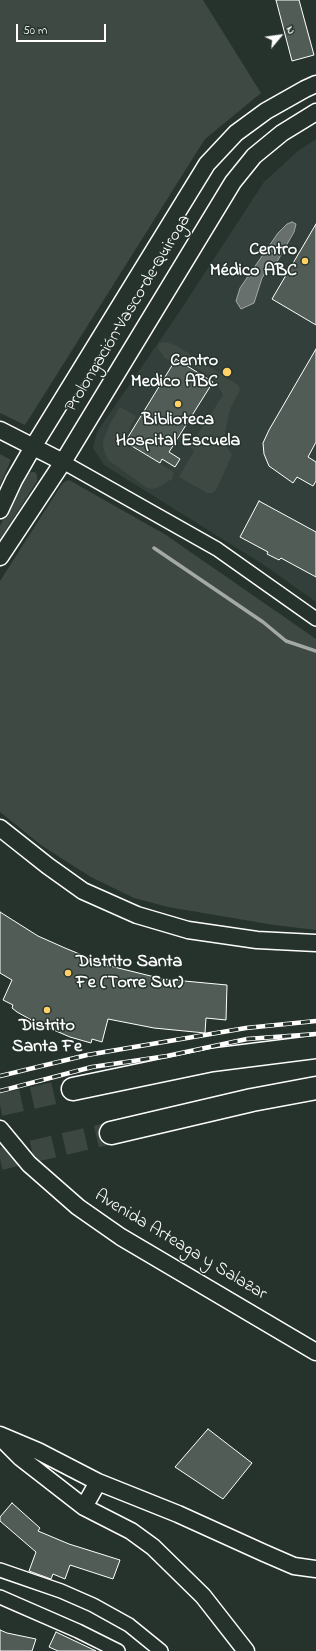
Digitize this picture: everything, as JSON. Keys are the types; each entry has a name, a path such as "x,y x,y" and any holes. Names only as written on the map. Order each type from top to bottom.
{"highway":[{"path":"73,1089 212,1060 316,1047"},
{"path":"111,1133 252,1100 316,1088"},
{"path":"252,1100 316,1100"}],"street":[{"name":"Prolongación Vasco de Quiroga","path":"0,510 14,480 33,446 207,164 236,133 266,111 316,84"},
{"name":"Prolongación Vasco de Quiroga","path":"0,558 63,462 233,182 254,156 282,133 316,112"},
{"path":"0,430 63,462 217,549 316,619"},
{"path":"0,828 48,866 83,891 137,915 188,930 257,940 316,943"},
{"name":"Avenida Arteaga y Salazar","path":"0,1129 29,1164 84,1211 121,1237 316,1352"},
{"path":"0,1437 38,1451 98,1482 178,1514 294,1566 316,1569"},
{"path":"0,1437 27,1463 84,1507 131,1531 153,1547 203,1596 246,1651"},
{"path":"84,1507 98,1482"},
{"path":"0,1570 61,1591 93,1605 129,1625 161,1651"},
{"path":"0,1597 78,1631 118,1651"}],"shaded area":[{"path":"0,0 203,0 261,93 205,139 25,425 0,413"},
{"name":"Centro Medico ABC","path":"316,139 316,602 264,565 104,465 93,448 97,432 180,311 264,182 298,151"},
{"path":"292,222 296,224 294,232 278,260 267,270 262,278 254,303 241,309 236,301 240,288 278,233 287,224"},
{"path":"166,342 177,346 238,385 240,390 230,409 225,432 225,442 232,455 216,490 212,493 207,493 179,477 194,451 190,446 223,395 214,379 176,356 169,360 165,358 158,348 159,343"},
{"path":"120,407 136,416 123,442 174,472 172,479 157,488 151,489 146,487 108,460 104,451 103,441 110,424"},
{"path":"0,454 11,460 0,485"},
{"path":"35,472 37,475 37,481 0,539 0,526 17,491 28,473"},
{"path":"69,480 166,535 316,639 316,930 274,925 168,907 134,898 91,877 64,860 41,845 0,812 0,581 60,487 64,482"}],"building":[{"path":"276,0 299,0 314,55 292,61"},
{"name":"Centro Médico ABC","path":"316,224 316,325 272,299"},
{"path":"316,349 316,442 308,457 316,462 316,481 313,486 297,477 293,483 269,466 264,454 263,443"},
{"path":"176,359 213,382 169,452 180,459 175,467 162,459 160,463 125,442"},
{"path":"259,501 316,532 316,577 281,558 279,560 267,554 268,552 240,537"},
{"name":"Distrito Santa Fe (Torre Sur)","path":"0,912 38,936 106,965 163,979 227,985 226,1020 206,1018 205,1033 154,1028 108,1019 102,1042 92,1039 91,1043 70,1037 35,1022 17,1012 12,1008 13,1005 3,1000 12,980 0,973"},
{"path":"208,1429 252,1463 223,1499 175,1467"},
{"path":"12,1503 40,1528 38,1531 69,1544 120,1560 113,1579 70,1565 65,1579 53,1574 51,1579 29,1571 36,1552 0,1521 0,1517"},
{"path":"0,1630 7,1633 36,1639 32,1651 0,1651"},
{"path":"56,1632 96,1651 58,1651 49,1647"}],"waterway":[{"path":"154,548 263,622 286,641 316,651"}],"tunnel":[{"path":"0,1105 73,1089"},
{"path":"0,1159 111,1133"}],"railway":[{"path":"0,1076 87,1055 246,1028 316,1021"},
{"path":"0,1091 92,1067 167,1056 247,1039 316,1034"}],"place":[{"name":"Centro Médico ABC","path":"305,261"},
{"name":"Centro Medico ABC","path":"227,372"},
{"name":"Biblioteca Hospital Escuela","path":"178,404"},
{"name":"Distrito Santa Fe (Torre Sur)","path":"68,973"},
{"name":"Distrito Santa Fe","path":"47,1010"}]}
